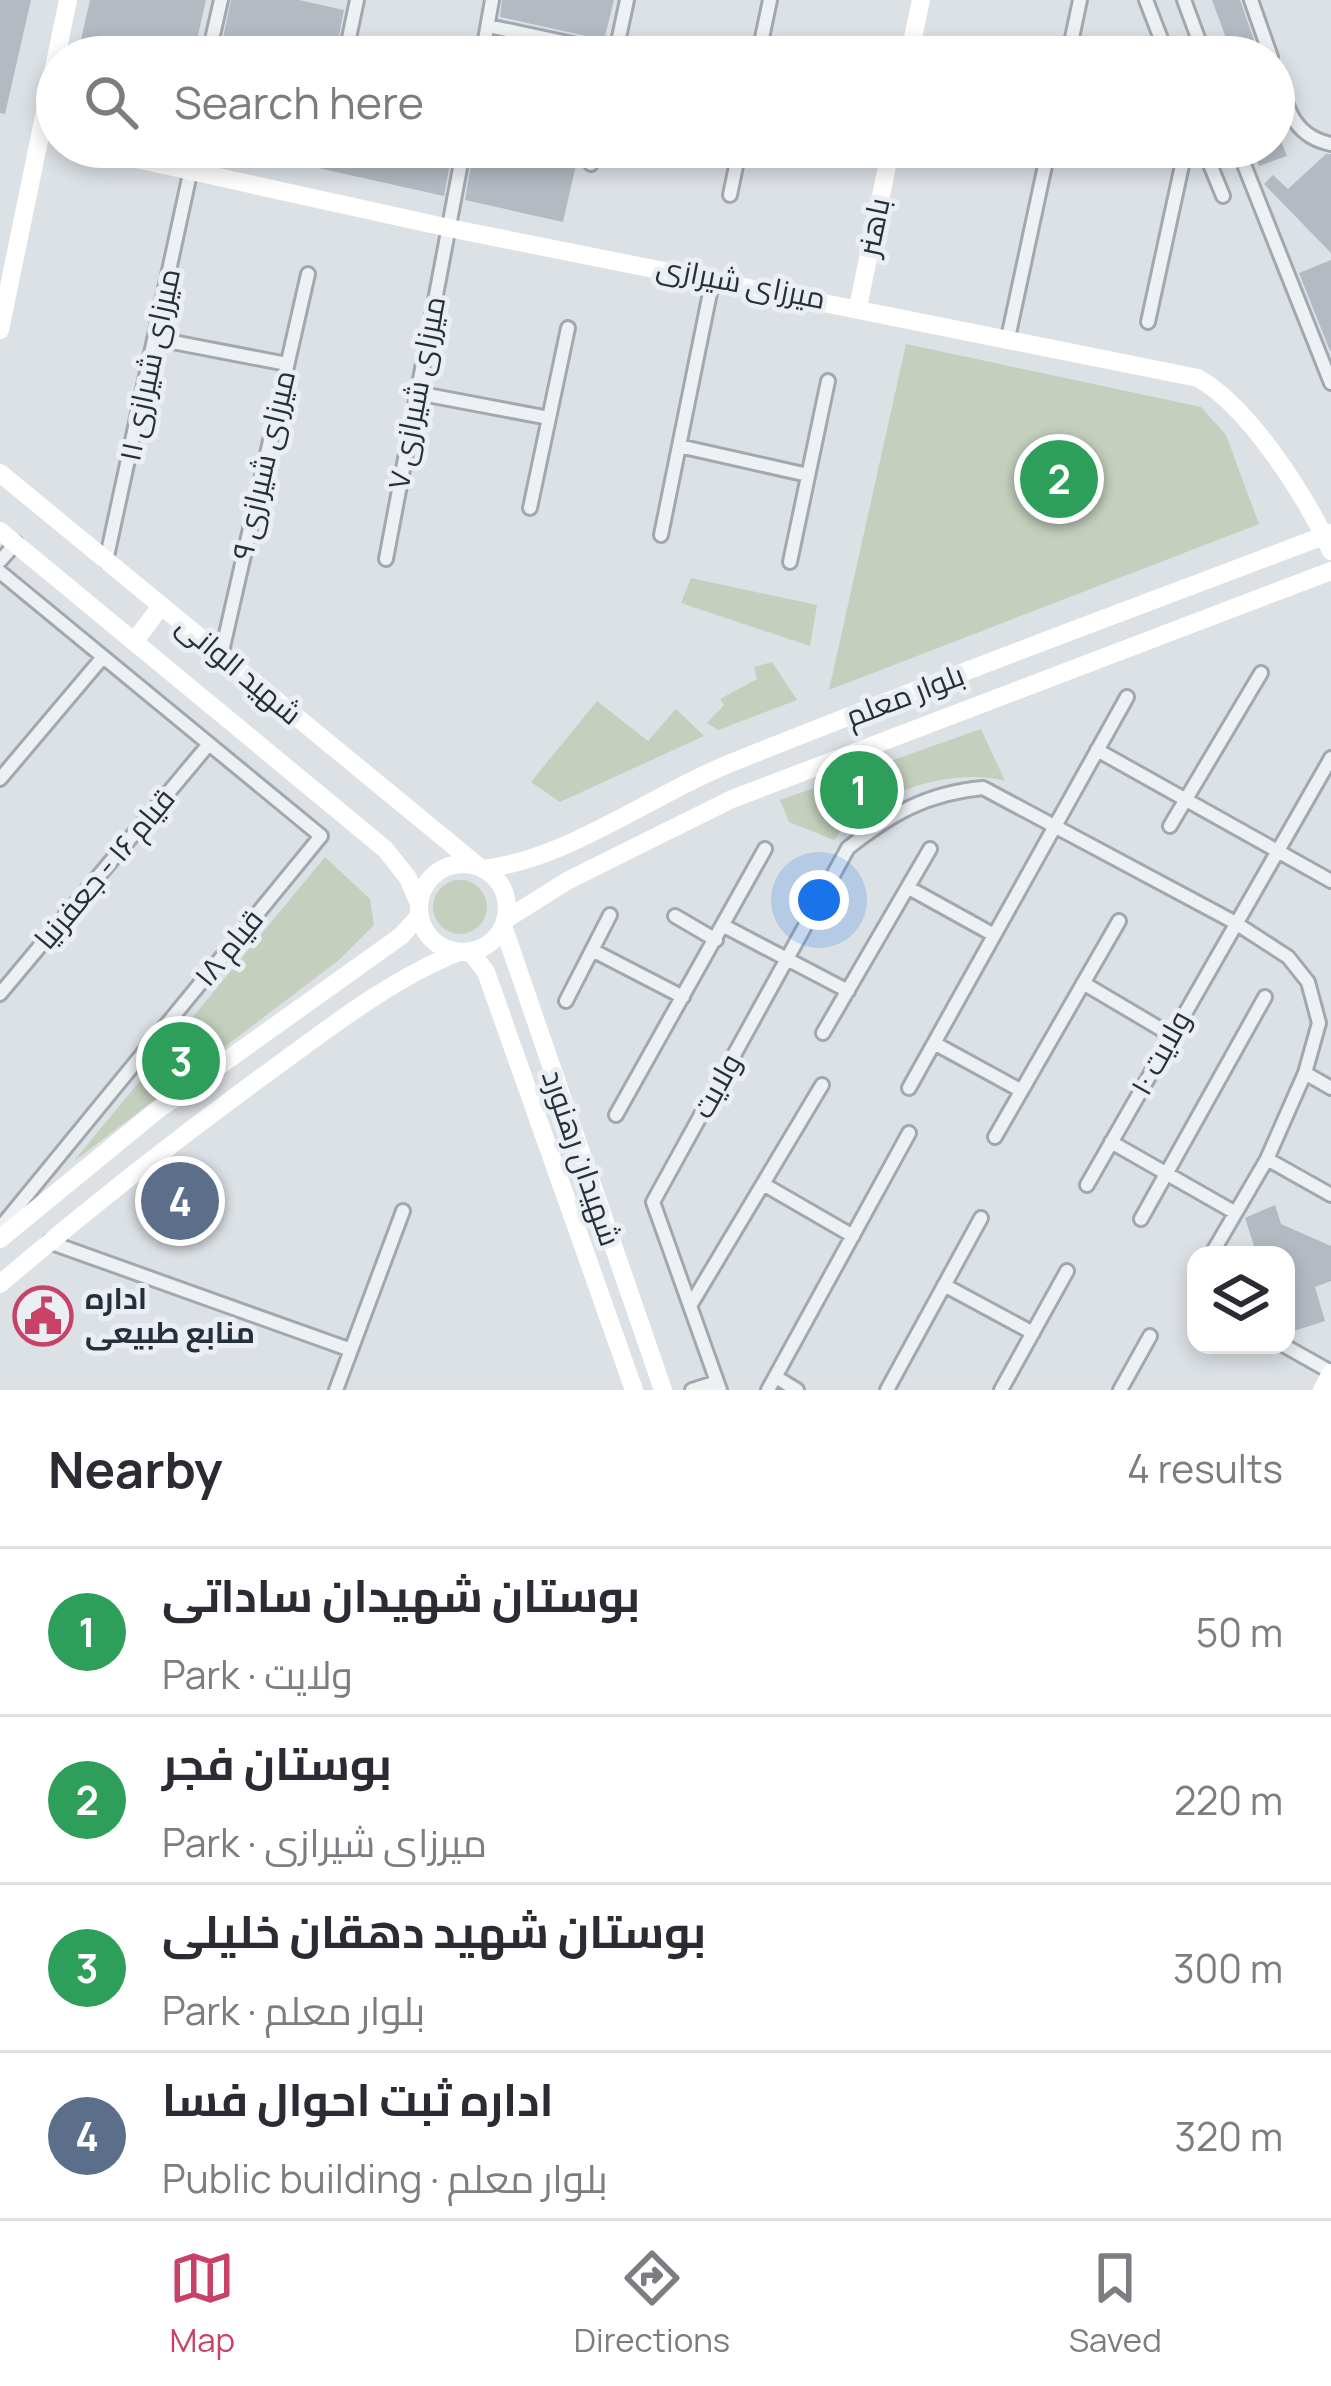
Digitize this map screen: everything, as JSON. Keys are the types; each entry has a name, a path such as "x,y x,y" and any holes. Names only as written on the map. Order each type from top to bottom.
{"street":[{"path":"63,36 68,0"},
{"path":"212,36 220,0"},
{"path":"349,36 355,0"},
{"path":"486,36 493,0"},
{"path":"619,36 627,0"},
{"path":"762,36 770,0"},
{"path":"913,36 921,0"},
{"path":"1072,36 1080,0"},
{"path":"1146,0 1160,36"},
{"path":"1184,0 1197,36"},
{"path":"1251,0 1263,36"},
{"path":"488,26 532,36"},
{"path":"1295,124 1306,137 1331,144"},
{"path":"0,330 41,168"},
{"name":"میرزای شیرازی","path":"182,168 449,228 713,277 1198,378 1227,395 1251,419 1329,540"},
{"name":"میرزای شیرازی ۷","path":"386,559 460,168"},
{"path":"730,194 736,168"},
{"name":"باهنر","path":"858,307 887,168"},
{"path":"1008,338 1044,168"},
{"path":"1148,322 1181,168"},
{"path":"1211,168 1222,196"},
{"path":"1245,168 1331,383"},
{"name":"میرزای شیرازی ۱۱","path":"106,561 191,170"},
{"name":"میرزای شیرازی ۹","path":"221,656 308,274"},
{"path":"661,535 713,277"},
{"path":"530,508 568,328"},
{"path":"157,339 286,364"},
{"path":"790,562 828,381"},
{"path":"418,393 549,418"},
{"path":"679,446 808,475"},
{"name":"شهید الوانی","path":"0,473 481,868"},
{"path":"0,561 8,537"},
{"name":"شهید الوانی","path":"8,537 385,849 408,878 419,909"},
{"name":"بلوار معلم","path":"481,868 512,866 740,760 1329,540"},
{"name":"بلوار معلم","path":"504,923 566,880 732,799 1331,571"},
{"path":"0,572 209,744"},
{"path":"134,642 161,606"},
{"path":"0,779 103,657"},
{"path":"1170,826 1261,674"},
{"path":"909,1088 1127,697"},
{"name":"قیام ۱۸","path":"1,1234 321,836 209,744"},
{"name":"قیام ۱۶ - جعفرنیا","path":"0,994 209,744"},
{"path":"1097,750 1331,881"},
{"name":"ولایت ۱۰","path":"1087,1185 1331,758"},
{"name":"ولایت","path":"718,1386 653,1202 848,848 895,811 983,788 1055,826"},
{"path":"1055,826 1234,922 1288,957 1308,982 1319,1023 1305,1073 1267,1159 1216,1246"},
{"path":"823,1033 930,849"},
{"path":"616,1115 765,850"},
{"path":"0,1284 177,1138 322,1033 424,966 491,942 504,923 503,889 481,868 445,868 427,883 419,909 390,944 156,1112 1,1234"},
{"path":"909,888 994,934"},
{"path":"419,909 429,936 465,951"},
{"path":"566,1001 610,915"},
{"path":"675,916 716,940"},
{"path":"995,1137 1119,922"},
{"name":"شهیدان رهنورد","path":"504,923 663,1390"},
{"path":"724,926 848,991"},
{"path":"592,950 683,997"},
{"name":"شهیدان رهنورد","path":"465,951 486,972 634,1390"},
{"path":"1083,982 1171,1035"},
{"path":"1141,1219 1265,997"},
{"path":"934,1043 1020,1090"},
{"path":"1305,1073 1331,1088"},
{"path":"690,1306 822,1084"},
{"path":"797,1390 772,1383 909,1133"},
{"path":"1111,1142 1234,1212"},
{"path":"1267,1159 1331,1195"},
{"path":"763,1184 853,1236"},
{"path":"337,1390 403,1210"},
{"path":"887,1390 981,1218"},
{"path":"49,1242 351,1350"},
{"path":"1001,1390 1067,1271"},
{"path":"944,1285 1033,1333"},
{"path":"1120,1390 1150,1336"},
{"path":"1295,1352 1331,1373 1322,1390"},
{"path":"692,1390 718,1386"}],"green space":[{"path":"906,344 1201,407 1226,435 1259,524 829,690"},
{"path":"691,578 817,605 810,646 681,603"},
{"path":"772,662 797,700 718,730 707,723 724,705 720,699 757,679 754,667"},
{"path":"597,701 648,741 676,709 704,736 560,802 531,782"},
{"path":"981,729 1005,781 961,777 911,788 866,809 834,840 789,822 780,800"},
{"path":"325,857 370,899 374,925 339,960 73,1162"},
{"path":"460,880 479,888 487,907 479,926 460,934 441,926 433,907 441,888"}],"building":[{"path":"0,0 31,0 5,114 0,113"},
{"path":"90,0 206,0 198,36 82,36"},
{"path":"231,0 299,0 344,10 339,36 223,36"},
{"path":"502,0 614,0 605,36 500,17"},
{"path":"1212,0 1240,0 1253,36 1225,36"},
{"path":"1331,154 1331,253 1264,184 1273,175 1288,189"},
{"path":"318,168 449,168 444,196"},
{"path":"470,168 575,168 563,222 465,200"},
{"path":"1331,260 1331,350 1330,351 1299,273"},
{"path":"1275,1205 1281,1224 1331,1246 1331,1281 1315,1287 1325,1321 1295,1331 1295,1246 1254,1246 1245,1218"}],"place":[{"name":"بوستان فجر","path":"1059,479"},
{"name":"بوستان شهیدان ساداتی","path":"859,790"},
{"name":"بوستان شهید دهقان خلیلی","path":"181,1061"},
{"name":"اداره ثبت احوال فسا","path":"180,1201"},
{"name":"اداره منابع طبیعی","path":"43,1316"}]}
